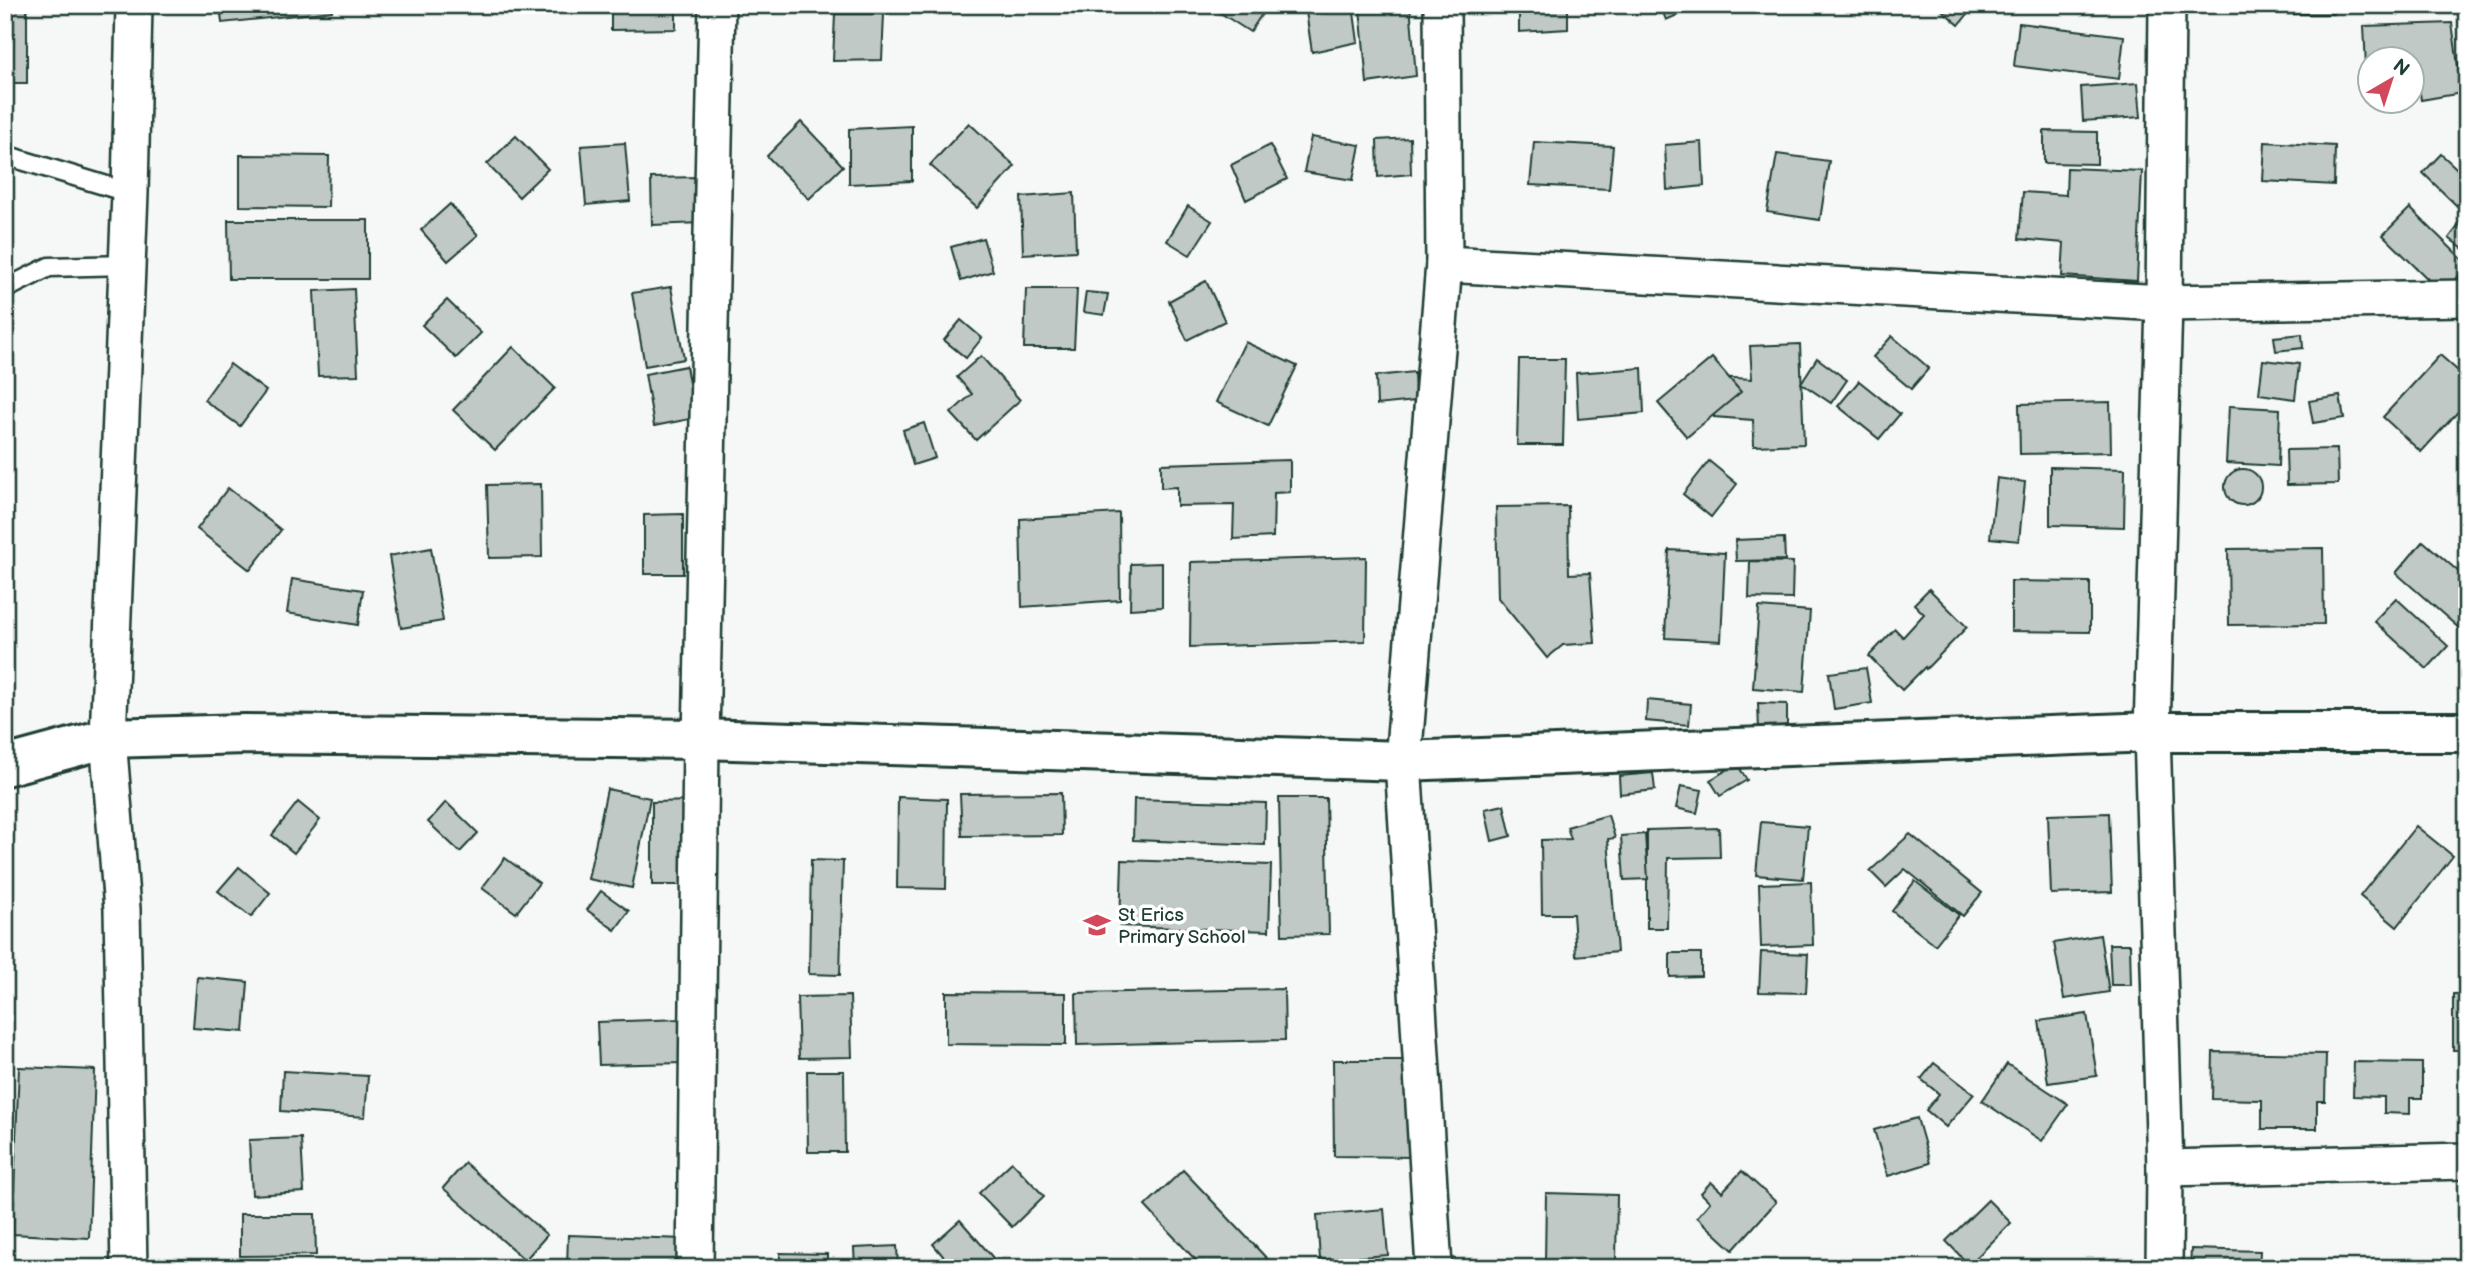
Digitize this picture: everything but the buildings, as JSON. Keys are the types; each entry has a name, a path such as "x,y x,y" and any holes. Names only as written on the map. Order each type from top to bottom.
{"street":[{"path":"129,1268 122,909 108,738 130,193 134,5"},
{"path":"695,1268 701,739 717,5"},
{"path":"1434,1268 1403,761 1444,264 1442,5"},
{"path":"2164,1268 2165,1168 2152,732 2164,303 2167,5"},
{"path":"1444,264 2164,303 2467,298"},
{"path":"5,766 108,738 246,734 701,739 1403,761 2152,732 2467,732"},
{"path":"2165,1168 2467,1161"}],"lane":[{"path":"5,155 130,193"},
{"path":"5,289 49,267 127,265"}],"place":[{"name":"St Erics Primary School","path":"1097,925"}]}
